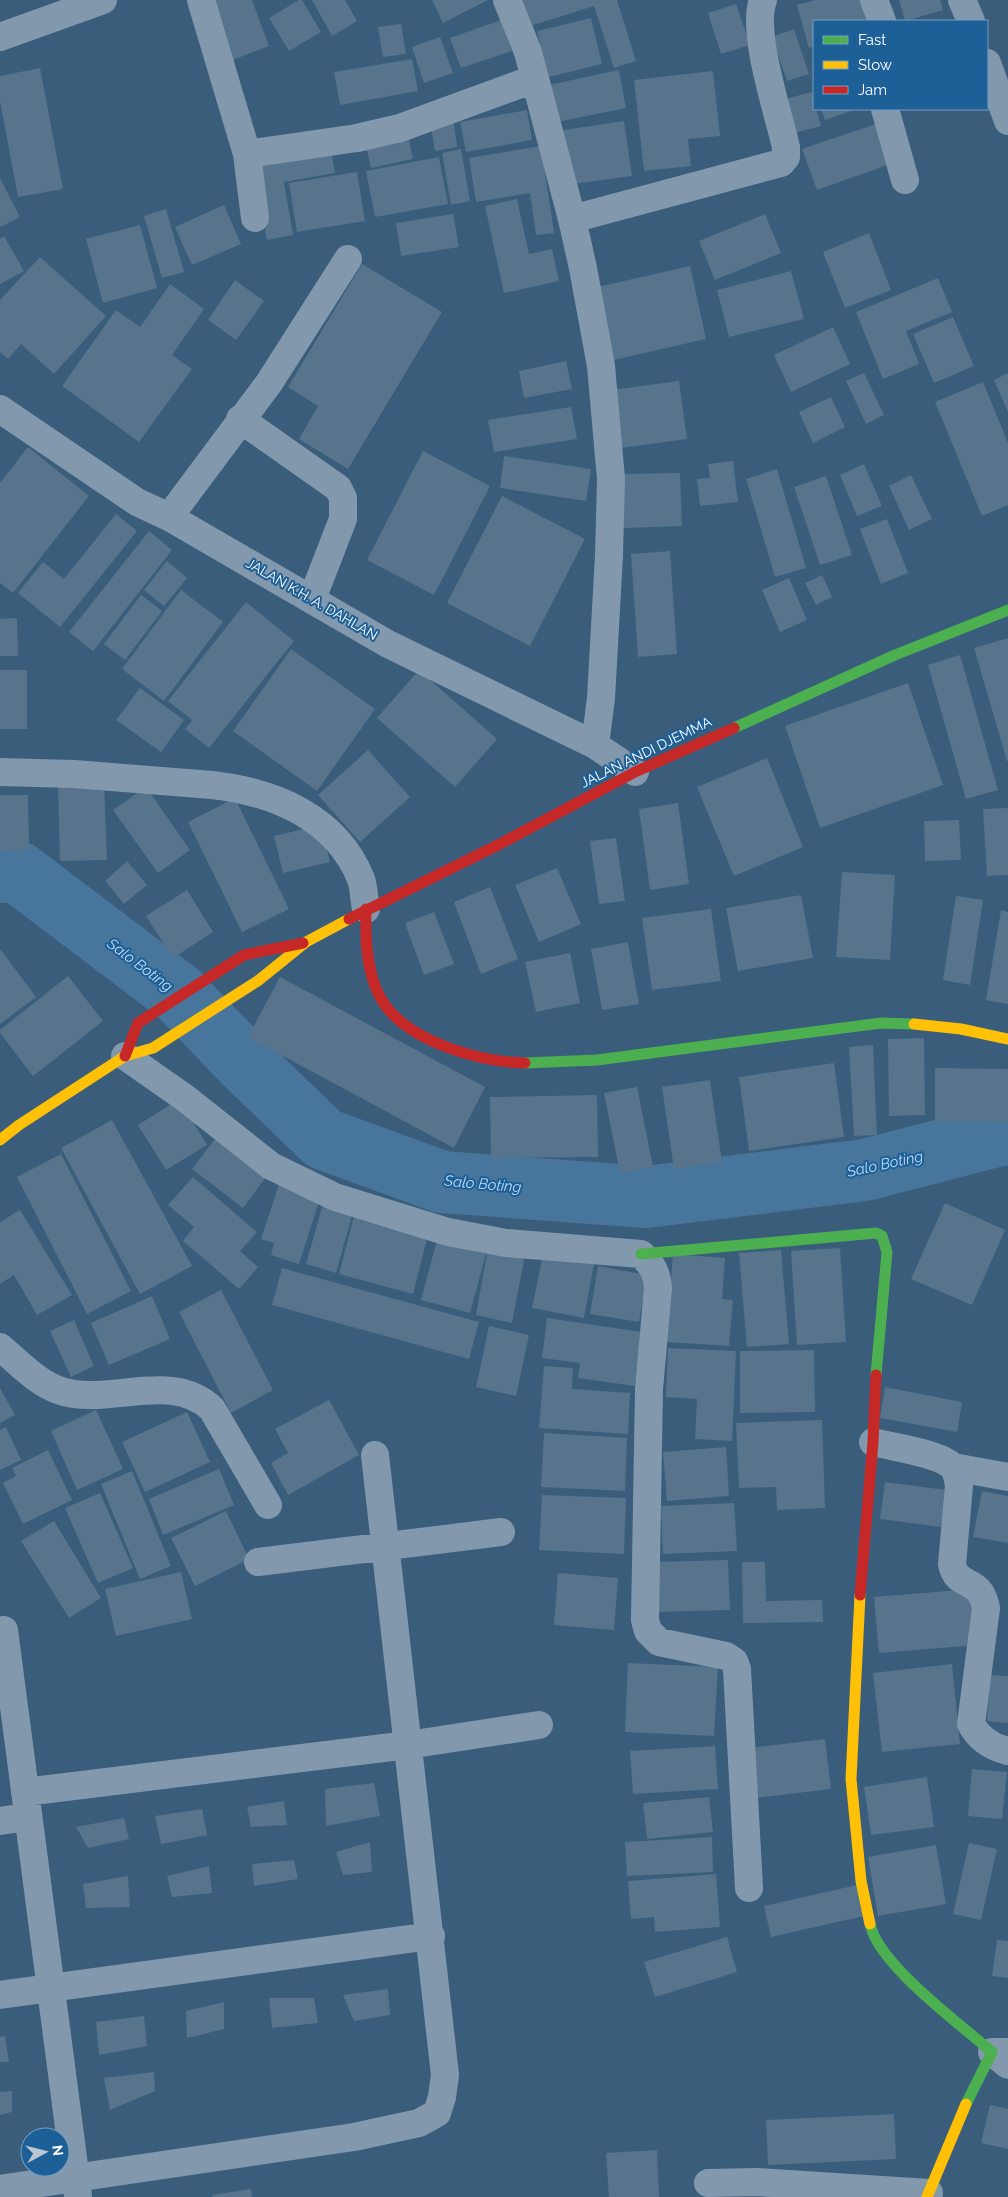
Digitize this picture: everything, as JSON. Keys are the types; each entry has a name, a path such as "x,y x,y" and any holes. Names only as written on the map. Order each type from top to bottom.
{"main road":[{"name":"JALAN ANDI DJEMMA","path":"125,1056 153,1048 259,980 306,942 366,909 498,845 635,772 895,655 1008,610"},
{"path":"366,909 366,947 371,971 382,1002 395,1017 415,1032 442,1045 494,1060 515,1063 602,1059 881,1023 927,1024 986,1033 1008,1039"},
{"name":"JALAN ANDI DJEMMA","path":"125,1056 138,1023 244,955 306,942"},
{"path":"0,1140 19,1125 125,1056"},
{"path":"641,1254 876,1233 882,1236 887,1252 877,1355 873,1442 858,1612 851,1779 854,1823 866,1910 872,1936 888,1959 1003,2056 974,2084 928,2195"}],"street":[{"path":"0,37 103,0"},
{"path":"202,0 247,154 255,218"},
{"path":"507,0 528,52 572,219 584,268 601,366 611,479 610,556 602,688 595,745"},
{"path":"572,219 781,163 786,157 786,147 762,43 760,21 762,0"},
{"path":"874,0 882,20"},
{"path":"962,0 971,20"},
{"path":"995,68 1008,121"},
{"path":"247,154 357,138 400,128 534,79"},
{"path":"885,110 905,180"},
{"path":"170,516 240,419 269,383 348,259"},
{"name":"JALAN K.H. A. DAHLAN","path":"0,408 137,502 170,516 388,644 595,745 635,772"},
{"path":"240,419 338,488 342,498 343,519 312,599"},
{"path":"0,772 74,774 232,787 289,804 321,823 344,850 361,879 366,909"},
{"path":"125,1056 185,1098 271,1166 335,1197 448,1232 535,1247 641,1254 652,1264 657,1274 658,1288 650,1389 645,1620 648,1632 659,1642 726,1656 734,1661 737,1669 749,1888"},
{"path":"0,1347 35,1376 57,1390 78,1395 183,1391 202,1399 212,1409 268,1505"},
{"path":"873,1442 943,1460 953,1468 1008,1477"},
{"path":"0,2188 77,2188 354,2137 419,2123 436,2112 442,2097 445,2074 431,1936 375,1455"},
{"path":"953,1468 959,1486 952,1564 953,1573 957,1578 978,1587 984,1597 986,1608 971,1724 977,1735 988,1743 1008,1751"},
{"path":"258,1562 501,1532"},
{"path":"4,1630 77,2188"},
{"path":"0,1820 26,1804 539,1724"},
{"path":"0,1995 50,1986 431,1936"},
{"path":"708,2183 756,2182 928,2195"}],"building":[{"path":"207,0 252,0 269,46 230,61"},
{"path":"302,0 321,32 289,51 269,18"},
{"path":"312,0 345,0 357,21 332,36"},
{"path":"432,0 488,0 443,23"},
{"path":"515,0 617,0 636,61 614,68 594,6 524,28"},
{"path":"815,0 862,0 867,20 813,20 813,46 809,48 797,5"},
{"path":"899,0 940,0 943,10 905,20"},
{"path":"736,4 750,45 721,54 708,13"},
{"path":"591,18 602,64 549,77 537,31"},
{"path":"501,20 512,51 461,68 450,38"},
{"path":"401,24 406,54 383,57 378,27"},
{"path":"794,29 809,74 787,81 772,37"},
{"path":"440,37 453,73 424,83 412,47"},
{"path":"412,59 418,91 340,105 334,72"},
{"path":"40,68 63,189 18,197 0,101 0,76"},
{"path":"619,70 626,108 552,123 544,86"},
{"path":"713,71 720,136 688,139 691,166 644,171 634,80"},
{"path":"812,92 813,110 816,110 821,126 794,133 785,99"},
{"path":"527,110 532,140 466,152 460,122"},
{"path":"821,110 854,110 825,120"},
{"path":"453,116 457,147 435,151 430,120"},
{"path":"624,121 632,176 565,185 557,131"},
{"path":"876,124 890,164 817,190 802,149"},
{"path":"407,132 413,159 371,168 365,141"},
{"path":"330,143 335,173 284,182 293,235 267,240 253,156"},
{"path":"541,146 554,233 536,235 530,193 476,202 469,158"},
{"path":"461,149 470,201 451,205 442,153"},
{"path":"439,157 448,204 375,217 366,171"},
{"path":"357,172 365,221 297,232 289,183"},
{"path":"0,178 20,217 0,227"},
{"path":"517,199 529,254 552,249 559,281 504,293 485,206"},
{"path":"224,205 241,244 192,265 175,227"},
{"path":"166,209 184,272 162,278 144,216"},
{"path":"453,214 459,247 401,256 396,223"},
{"path":"765,214 781,253 715,280 699,241"},
{"path":"140,225 157,288 103,303 86,239"},
{"path":"869,233 891,290 845,308 823,252"},
{"path":"4,236 24,271 0,284 0,239"},
{"path":"40,257 106,316 54,374 21,344 8,359 0,352 0,300"},
{"path":"362,264 442,312 348,469 299,439 318,406 288,387"},
{"path":"690,266 706,339 609,361 593,288"},
{"path":"791,271 804,319 729,337 717,290"},
{"path":"938,278 952,312 906,331 919,364 883,379 856,312"},
{"path":"235,280 264,301 236,340 208,320"},
{"path":"170,284 204,309 172,355 192,369 139,442 62,386 116,310 140,327"},
{"path":"953,317 974,366 934,383 913,334"},
{"path":"833,327 850,364 791,392 774,355"},
{"path":"566,361 572,389 524,398 519,371"},
{"path":"864,373 884,415 866,424 846,381"},
{"path":"1008,373 1008,412 994,380"},
{"path":"679,381 687,439 613,449 604,391"},
{"path":"983,382 1008,443 1008,505 982,516 935,402"},
{"path":"831,397 845,427 813,443 799,412"},
{"path":"571,407 577,439 494,452 488,420"},
{"path":"28,447 89,496 13,593 0,583 0,483"},
{"path":"423,451 490,486 434,595 367,560"},
{"path":"504,456 591,469 586,501 500,488"},
{"path":"733,461 738,502 700,506 697,479 710,478 708,464"},
{"path":"864,464 882,506 857,516 840,475"},
{"path":"777,469 806,568 775,577 746,479"},
{"path":"680,473 682,526 624,528 622,474"},
{"path":"911,475 932,519 909,530 889,486"},
{"path":"826,476 852,555 820,565 794,487"},
{"path":"502,496 585,539 530,646 447,603"},
{"path":"116,514 137,531 60,627 18,593 43,562 64,579"},
{"path":"887,519 908,573 881,584 860,529"},
{"path":"149,531 172,550 93,651 69,632"},
{"path":"670,551 677,654 638,657 631,554"},
{"path":"167,561 187,578 164,606 144,590"},
{"path":"822,575 832,597 816,605 805,583"},
{"path":"789,578 807,620 780,632 762,590"},
{"path":"181,590 223,622 164,701 122,669"},
{"path":"141,595 162,611 125,660 104,644"},
{"path":"246,602 294,641 209,748 185,729 192,720 168,701"},
{"path":"17,618 18,656 0,656 0,619"},
{"path":"1008,638 1008,761 1007,761 974,648"},
{"path":"291,649 375,709 317,791 233,731"},
{"path":"960,655 998,790 966,799 928,665"},
{"path":"0,670 27,670 27,729 0,729"},
{"path":"419,670 497,739 455,787 377,718"},
{"path":"908,683 943,785 820,828 785,726"},
{"path":"140,688 184,720 161,752 116,720"},
{"path":"368,750 410,797 360,842 318,795"},
{"path":"767,758 803,847 734,876 697,787"},
{"path":"104,782 107,860 60,861 58,784"},
{"path":"146,787 190,850 158,873 113,810"},
{"path":"0,795 28,795 29,850 0,851"},
{"path":"235,798 289,909 242,932 188,822"},
{"path":"678,803 689,884 650,890 639,809"},
{"path":"1008,808 1008,875 987,876 983,809"},
{"path":"959,820 961,860 925,861 924,821"},
{"path":"321,825 330,862 283,873 274,836"},
{"path":"616,838 625,901 599,904 590,841"},
{"path":"127,861 147,885 124,904 105,881"},
{"path":"557,868 581,924 539,942 515,885"},
{"path":"842,872 895,875 890,960 836,957"},
{"path":"490,887 518,959 481,974 454,902"},
{"path":"187,890 213,932 173,958 146,916"},
{"path":"801,895 813,958 738,971 726,908"},
{"path":"956,896 983,900 970,985 943,980"},
{"path":"711,909 721,981 652,990 642,918"},
{"path":"1001,910 1008,912 1008,1004 986,1000"},
{"path":"434,912 454,964 424,975 405,923"},
{"path":"628,942 639,1004 602,1010 591,949"},
{"path":"0,949 36,997 0,1024"},
{"path":"570,953 580,1003 536,1012 525,962"},
{"path":"68,976 103,1021 33,1076 0,1033 0,1030"},
{"path":"280,977 485,1087 454,1148 248,1037"},
{"path":"924,1038 925,1115 889,1116 888,1039"},
{"path":"873,1045 877,1135 854,1136 849,1047"},
{"path":"834,1063 844,1137 749,1151 739,1077"},
{"path":"935,1068 1008,1069 1008,1122 935,1121"},
{"path":"710,1080 722,1162 674,1169 662,1087"},
{"path":"637,1087 653,1167 620,1173 604,1093"},
{"path":"597,1095 598,1157 491,1158 490,1097"},
{"path":"179,1099 207,1145 166,1170 138,1125"},
{"path":"112,1120 192,1266 140,1294 61,1148"},
{"path":"215,1139 266,1177 243,1208 192,1169"},
{"path":"61,1154 131,1291 87,1314 17,1177"},
{"path":"193,1177 257,1232 240,1251 258,1267 239,1289 183,1241 194,1227 168,1205"},
{"path":"280,1181 321,1195 299,1264 271,1255 274,1243 261,1239"},
{"path":"324,1200 354,1208 336,1273 306,1264"},
{"path":"945,1203 1005,1230 972,1305 911,1279"},
{"path":"20,1210 72,1295 37,1315 14,1275 0,1284 0,1222"},
{"path":"355,1212 429,1231 413,1294 339,1274"},
{"path":"437,1240 486,1254 470,1313 421,1300"},
{"path":"488,1248 525,1255 512,1323 476,1315"},
{"path":"840,1248 846,1342 797,1345 791,1251"},
{"path":"544,1249 595,1259 584,1318 532,1308"},
{"path":"781,1250 789,1344 747,1347 739,1253"},
{"path":"673,1254 725,1258 722,1299 733,1300 729,1346 666,1342"},
{"path":"598,1266 647,1275 639,1322 590,1314"},
{"path":"282,1268 479,1322 469,1359 272,1305"},
{"path":"221,1290 273,1390 231,1413 179,1312"},
{"path":"152,1296 170,1339 109,1365 91,1323"},
{"path":"547,1318 642,1332 635,1386 578,1378 580,1363 542,1358"},
{"path":"74,1320 94,1366 71,1377 50,1331"},
{"path":"489,1326 529,1335 516,1396 476,1387"},
{"path":"668,1348 736,1351 732,1441 695,1439 697,1399 666,1397"},
{"path":"814,1350 815,1412 740,1413 740,1351"},
{"path":"544,1366 573,1368 572,1389 630,1393 628,1434 539,1428"},
{"path":"885,1387 962,1402 957,1432 880,1418"},
{"path":"0,1388 15,1415 0,1423"},
{"path":"329,1400 359,1455 288,1495 271,1463 288,1453 275,1429"},
{"path":"96,1410 123,1469 77,1490 51,1431"},
{"path":"187,1412 210,1462 145,1492 122,1442"},
{"path":"822,1420 825,1508 777,1510 776,1487 739,1488 736,1423"},
{"path":"6,1427 21,1460 0,1470 0,1430"},
{"path":"544,1433 627,1438 625,1491 541,1487"},
{"path":"726,1447 729,1496 667,1501 663,1452"},
{"path":"48,1450 72,1500 23,1524 3,1483 16,1476 12,1468"},
{"path":"219,1469 234,1505 163,1535 149,1499"},
{"path":"132,1471 171,1566 140,1579 101,1484"},
{"path":"885,1482 946,1490 941,1527 880,1519"},
{"path":"982,1491 1008,1496 1008,1543 973,1537"},
{"path":"100,1493 133,1568 98,1583 65,1508"},
{"path":"542,1495 626,1498 624,1554 539,1550"},
{"path":"734,1503 737,1551 663,1554 661,1506"},
{"path":"226,1511 249,1559 195,1586 171,1538"},
{"path":"54,1521 101,1598 69,1618 21,1541"},
{"path":"728,1560 730,1610 657,1612 656,1562"},
{"path":"742,1562 765,1562 766,1601 822,1600 823,1622 743,1623"},
{"path":"181,1572 192,1619 116,1636 105,1589"},
{"path":"558,1573 618,1578 614,1630 554,1625"},
{"path":"972,1589 977,1645 879,1653 874,1597"},
{"path":"628,1663 718,1667 714,1736 625,1732"},
{"path":"952,1664 960,1744 882,1752 873,1673"},
{"path":"990,1675 1008,1676 1008,1723 987,1721"},
{"path":"825,1739 831,1789 748,1799 742,1749"},
{"path":"715,1746 718,1789 633,1794 630,1751"},
{"path":"972,1769 1007,1772 1002,1819 968,1816"},
{"path":"927,1777 934,1827 871,1835 864,1787"},
{"path":"374,1783 380,1816 326,1826 325,1789"},
{"path":"709,1797 713,1832 647,1839 643,1803"},
{"path":"284,1801 287,1825 251,1827 247,1807"},
{"path":"202,1809 207,1835 161,1844 155,1816"},
{"path":"124,1818 129,1839 88,1848 76,1827"},
{"path":"712,1837 713,1872 627,1876 625,1842"},
{"path":"370,1842 372,1872 343,1875 336,1852"},
{"path":"969,1843 997,1849 981,1920 953,1914"},
{"path":"936,1845 946,1904 878,1916 868,1857"},
{"path":"294,1860 298,1879 254,1886 252,1864"},
{"path":"209,1866 212,1893 172,1897 167,1876"},
{"path":"716,1874 720,1927 655,1932 654,1917 631,1919 628,1881"},
{"path":"128,1876 130,1907 86,1908 83,1884"},
{"path":"857,1885 864,1916 771,1937 764,1906"},
{"path":"727,1937 737,1972 655,1997 644,1962"},
{"path":"997,1940 1008,1941 1008,1978 992,1976"},
{"path":"388,1989 390,2015 354,2021 343,1995"},
{"path":"269,1998 314,1998 318,2023 272,2028"},
{"path":"224,2002 224,2029 187,2038 186,2011"},
{"path":"144,2016 147,2046 99,2055 96,2022"},
{"path":"5,2036 9,2062 0,2062 0,2037"},
{"path":"154,2072 155,2091 110,2110 104,2078"},
{"path":"12,2091 12,2112 0,2115 0,2092"},
{"path":"990,2105 1008,2109 1008,2149 981,2143"},
{"path":"894,2114 896,2159 768,2165 766,2120"},
{"path":"657,2150 659,2197 609,2197 606,2153"},
{"path":"251,2189 252,2197 213,2197 212,2195"}],"waterway":[{"name":"Salo Boting","path":"0,872 18,872 179,994 246,1064 324,1139 442,1182 646,1197 865,1170 1004,1134 1008,1135"}],"traffic: fast":[{"path":"734,728 895,655 1008,610"},
{"path":"525,1063 597,1060 881,1023 914,1024"},
{"path":"641,1254 876,1233 882,1236 887,1252 876,1375"},
{"path":"870,1924 876,1940 903,1974 992,2052 966,2104"}],"traffic: slow":[{"path":"0,1140 19,1125 125,1056 153,1048 259,980 306,942 349,919"},
{"path":"914,1024 961,1029 1008,1039"},
{"path":"860,1595 851,1779 861,1881 870,1924"},
{"path":"927,2197 966,2104"}],"traffic: jam":[{"path":"349,919 498,845 635,772 734,728"},
{"path":"366,909 366,942 371,975 379,995 390,1011 404,1024 422,1036 443,1046 485,1058 525,1063"},
{"path":"125,1056 138,1023 244,955 303,943"},
{"path":"860,1595 873,1442 876,1375"}]}
